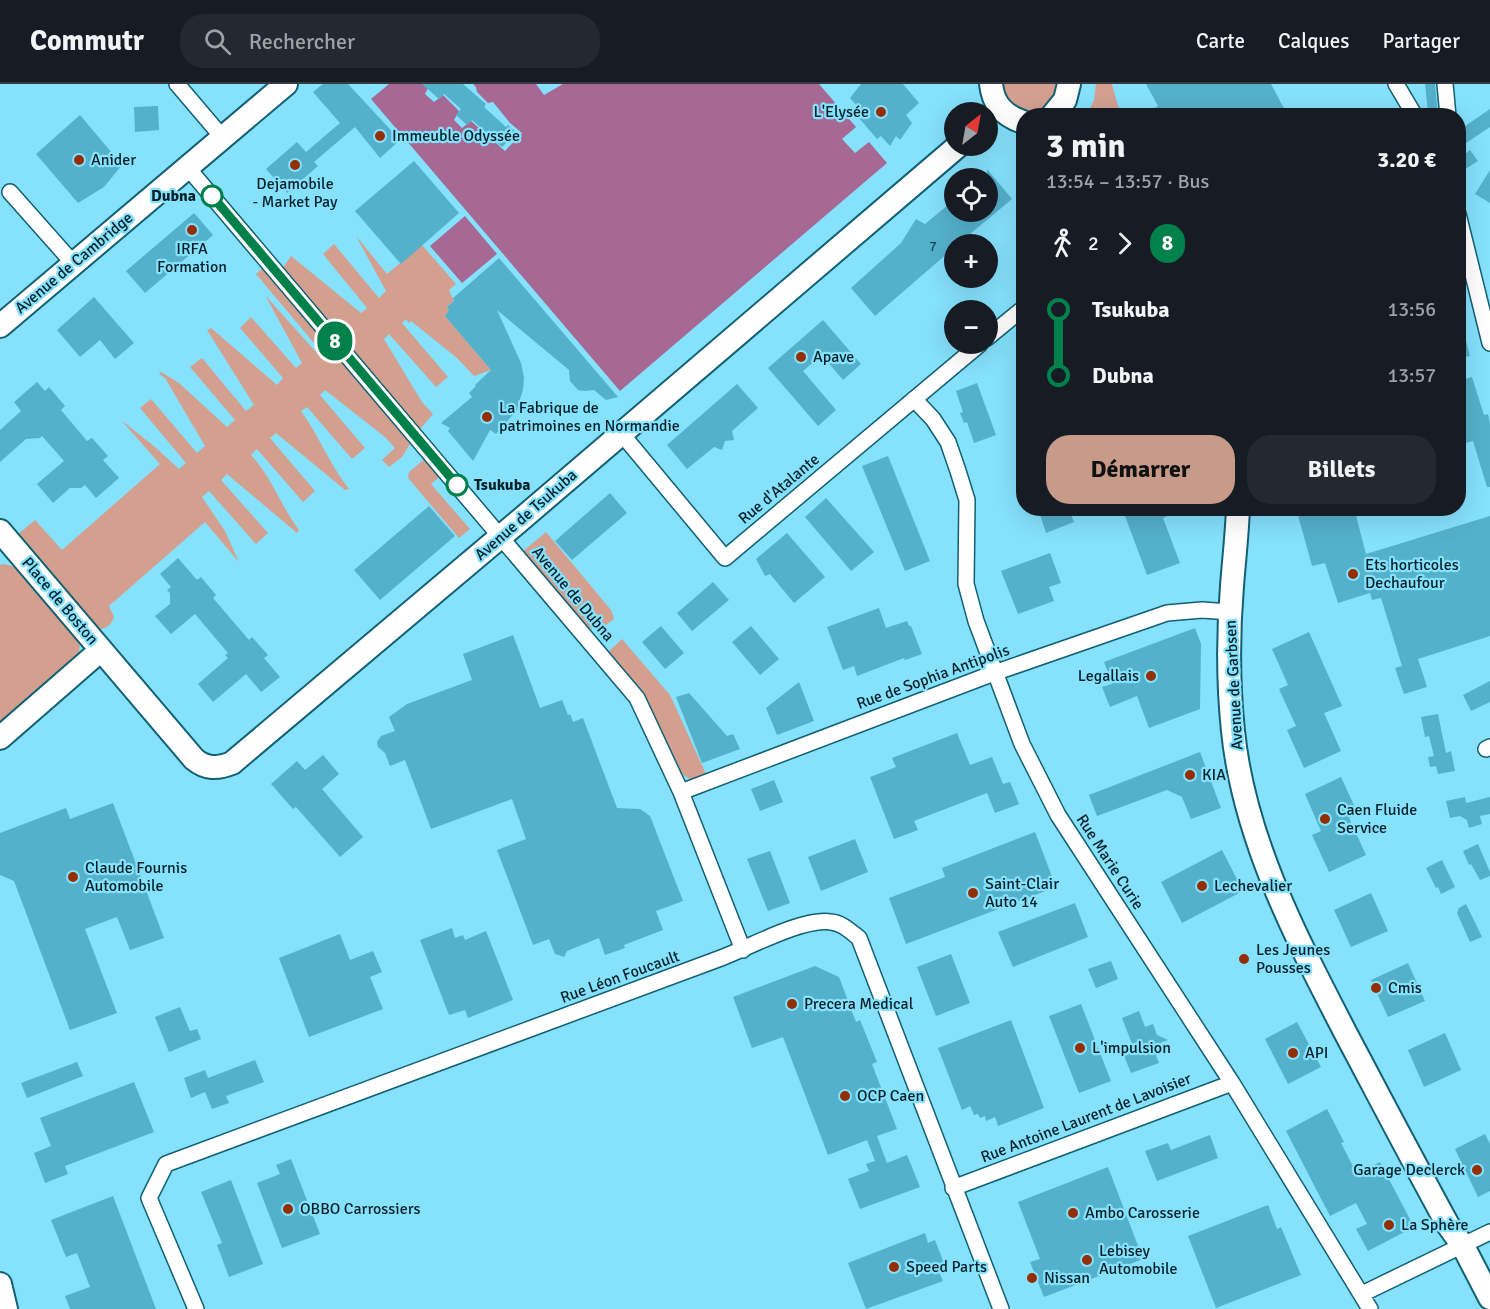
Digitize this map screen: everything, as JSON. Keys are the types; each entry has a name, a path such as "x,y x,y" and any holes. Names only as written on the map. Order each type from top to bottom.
{"street":[{"path":"177,84 223,138"},
{"name":"Avenue de Cambridge","path":"0,326 286,84"},
{"path":"1061,108 1069,84"},
{"path":"1396,84 1410,108"},
{"path":"1445,84 1447,108"},
{"path":"991,98 1001,110 1016,119"},
{"path":"998,121 1016,120"},
{"name":"Avenue de Tsukuba","path":"101,650 194,759 208,767 232,763 501,537 946,156"},
{"name":"Avenue de Dubna","path":"188,168 637,698 681,792 743,950"},
{"path":"10,192 73,263"},
{"path":"1466,237 1483,287 1490,343"},
{"path":"998,329 1016,314"},
{"name":"Rue d'Atalante","path":"621,433 725,558 968,354"},
{"name":"Rue Marie Curie","path":"914,399 933,419 948,442 967,500 966,584 976,621 1022,744 1058,816 1232,1083 1370,1309"},
{"name":"Avenue de Garbsen","path":"1237,516 1230,612 1233,732 1253,826 1269,872 1305,955 1448,1225 1463,1246 1490,1298"},
{"name":"Place de Boston","path":"0,738 101,650 3,542"},
{"name":"Rue de Sophia Antipolis","path":"681,792 994,673 1167,613 1202,610 1230,612"},
{"name":"Rue Léon Foucault","path":"196,1309 149,1198 166,1164 743,950 790,929 830,921 841,924 859,938 1001,1309"},
{"name":"Rue Antoine Laurent de Lavoisier","path":"953,1188 1232,1083"},
{"path":"1362,1294 1490,1232"},
{"path":"0,1284 6,1309"}],"shaded area":[{"path":"389,84 430,84 425,94 434,102 443,95 459,111 454,120 462,128 471,121 505,151 522,133 510,123 493,102 488,103 477,92 473,84 536,84 544,95 563,84 819,84 856,127 842,139 855,153 869,142 887,163 620,391 371,99"},
{"path":"1000,84 1060,84 1048,108 1016,108 1016,110 1007,103"},
{"path":"1096,84 1112,84 1119,108 1090,108"},
{"path":"465,216 497,254 462,283 430,246"},
{"path":"356,236 387,274 422,245 456,284 449,290 454,301 447,307 449,310 445,316 491,370 474,376 457,358 406,319 402,323 448,377 436,387 389,334 384,339 422,402 433,414 420,429 283,268 291,256 361,313 367,308 323,254 334,244 379,298 386,291"},
{"path":"264,267 412,441 402,457 389,467 382,460 395,448 385,437 325,390 320,395 365,448 352,459 307,407 301,411 349,489 345,490 276,433 270,438 315,491 303,502 257,449 251,455 299,530 297,533 227,474 221,480 268,533 256,544 209,491 202,497 225,531 239,562 205,522 109,606 113,620 108,626 97,630 17,535 35,520 62,550 160,464 121,420 179,469 186,463 140,408 151,399 197,453 205,446 165,378 159,374 161,372 179,383 227,427 235,420 190,367 202,358 246,411 254,405 207,330 211,328 277,385 283,378 240,328 251,317 296,368 302,363 265,295 315,351 319,349 256,274"},
{"path":"427,457 442,475 431,484 470,529 459,538 408,478 409,472"},
{"path":"546,532 611,610 614,619 601,629 588,628 522,552"},
{"path":"0,565 18,567 80,640 79,658 0,731"},
{"path":"622,639 670,695 707,776 693,781 683,775 643,693 608,652"}],"building":[{"name":"Immeuble Odyssée","path":"323,84 348,84 400,140 380,158 355,127 314,162 318,166 287,193 266,169 297,142 306,152 340,123 313,92"},
{"path":"422,84 463,84 486,104 484,107 506,127 508,125 517,133 502,147 472,120 467,125 456,115 461,109 444,94 439,99"},
{"name":"L'Elysée","path":"861,84 903,84 919,103 906,115 912,123 900,140 896,136 890,146 881,136 877,139 852,110 857,106 850,98"},
{"path":"1146,84 1271,84 1284,108 1155,108 1158,106"},
{"path":"1425,84 1435,84 1437,108 1428,108"},
{"path":"158,106 159,130 135,132 134,107"},
{"path":"1490,109 1490,127 1466,143 1466,126"},
{"name":"Anider","path":"80,115 122,165 104,187 78,203 36,154"},
{"path":"1470,150 1478,161 1466,169 1466,153"},
{"path":"414,161 459,213 401,264 355,211"},
{"path":"1490,170 1490,203 1475,194"},
{"path":"998,182 1012,199 998,211"},
{"path":"944,208 944,222 984,222 970,234 944,234 944,256 875,316 851,288 901,243 916,219 925,224"},
{"path":"194,213 213,235 145,293 126,271"},
{"path":"499,258 618,397 606,400 594,390 578,390 570,381 569,370 497,310 521,363 524,378 523,389 517,410 496,434 490,430 473,461 448,431 450,428 441,423 472,397 469,393 491,370 445,316 449,310 447,307 454,301 453,298"},
{"path":"94,297 134,343 115,359 100,340 80,357 57,330"},
{"path":"823,320 861,364 843,380 822,355 803,371 836,410 818,426 768,368"},
{"path":"1466,340 1470,356 1466,357"},
{"path":"1472,377 1484,415 1488,414 1490,423 1490,487 1487,487 1473,441 1466,443 1466,379"},
{"path":"37,382 45,391 49,387 65,406 61,410 87,441 92,438 108,456 103,460 119,478 96,498 85,485 81,488 70,488 53,503 37,484 64,461 42,436 26,439 0,462 0,430 21,411 14,402"},
{"path":"977,383 996,435 974,443 967,422 964,423 960,413 963,412 956,391"},
{"path":"737,384 758,408 732,431 734,440 725,441 722,450 714,447 687,469 667,445"},
{"path":"888,456 930,561 905,571 862,466"},
{"path":"610,493 627,513 572,560 555,541"},
{"path":"826,498 874,552 851,571 805,517"},
{"path":"429,506 455,536 380,600 354,570"},
{"path":"1041,516 1071,516 1074,522 1046,533"},
{"path":"1125,516 1167,516 1163,518 1180,563 1147,575"},
{"path":"1298,516 1356,516 1366,554 1490,516 1490,636 1418,659 1427,687 1404,694 1395,668 1402,666 1381,598 1372,600 1370,593 1338,603 1325,563 1312,566"},
{"path":"787,533 825,577 794,603 770,574 765,576 756,559"},
{"path":"1050,553 1061,583 1049,587 1054,601 1018,614 1001,571"},
{"path":"178,558 197,580 201,577 216,595 213,598 249,640 252,637 268,655 264,658 280,677 261,692 246,674 213,702 198,684 228,658 225,655 228,653 195,614 171,634 155,616 170,604 170,593 167,590 171,587 160,574"},
{"path":"713,582 729,600 692,631 677,613"},
{"path":"879,608 886,628 907,621 922,654 905,660 904,658 857,676 854,666 843,670 827,627"},
{"path":"661,626 684,653 665,669 642,642"},
{"path":"751,626 779,659 760,675 732,642"},
{"path":"1195,628 1201,644 1200,709 1149,728 1137,696 1110,707 1102,687 1112,684 1104,662"},
{"path":"1309,632 1342,706 1324,713 1341,751 1304,768 1287,730 1296,726 1279,689 1288,685 1272,649"},
{"path":"513,635 540,708 562,700 573,722 583,718 617,808 640,809 650,816 683,901 656,911 663,930 605,955 599,938 567,951 564,957 555,954 549,939 533,945 497,850 526,839 512,799 431,829 405,760 390,766 385,753 378,747 377,742 381,736 395,731 389,717 407,704 472,680 463,654"},
{"path":"1490,681 1490,702 1471,711 1463,695"},
{"path":"799,682 814,721 777,735 766,708"},
{"path":"689,693 727,736 733,734 740,749 702,763 676,697"},
{"path":"1438,714 1446,753 1451,751 1455,771 1438,774 1436,766 1430,767 1428,757 1434,756 1429,736 1425,737 1421,717"},
{"path":"957,733 970,765 992,757 1003,784 1010,782 1019,804 995,813 987,793 914,821 918,830 894,839 870,777 896,767 892,758"},
{"path":"1200,752 1221,808 1191,819 1182,797 1167,790 1097,816 1089,795"},
{"path":"323,755 339,774 322,789 363,837 340,857 296,807 293,809 271,784 297,761 305,770"},
{"path":"1341,777 1358,814 1349,818 1366,855 1329,872 1312,835 1321,831 1305,794"},
{"path":"774,780 783,802 760,811 751,789"},
{"path":"1465,797 1466,803 1490,797 1490,814 1480,816 1482,824 1469,828 1467,820 1460,816 1450,818 1446,801"},
{"name":"Claude Fournis Automobile","path":"113,803 164,938 130,950 117,917 85,929 117,1013 70,1030 14,881 0,875 0,833 66,808 70,819"},
{"name":"Saint-Clair Auto 14","path":"1035,832 1056,887 906,944 889,898 945,877 942,868"},
{"path":"855,839 868,872 821,891 808,857"},
{"path":"1478,844 1490,872 1490,876 1480,880 1471,864 1469,865 1463,851"},
{"name":"Lechevalier","path":"1222,850 1243,891 1182,923 1161,882"},
{"path":"770,851 790,903 768,911 747,859"},
{"path":"1442,860 1455,887 1441,894 1426,868"},
{"path":"1371,893 1388,931 1351,947 1334,910"},
{"path":"1075,903 1088,937 1013,967 998,932"},
{"path":"1466,904 1482,937 1470,942 1457,913 1459,908"},
{"path":"452,928 455,938 463,935 465,940 486,931 513,1000 468,1018 465,1010 449,1015 420,940"},
{"path":"340,934 350,960 373,951 382,972 370,977 383,1009 309,1037 279,958"},
{"path":"951,954 970,1003 936,1016 917,967"},
{"path":"1111,961 1118,979 1096,988 1088,969"},
{"path":"1408,963 1425,1001 1388,1017 1371,980"},
{"path":"815,966 839,977 856,1022 860,1020 877,1062 872,1064 897,1129 877,1136 887,1163 907,1155 920,1187 860,1209 848,1179 869,1171 866,1164 875,1161 867,1140 828,1155 783,1037 752,1048 733,997"},
{"name":"L'impulsion","path":"1081,1004 1111,1081 1079,1093 1049,1016"},
{"path":"180,1007 190,1031 197,1029 201,1039 169,1052 155,1017"},
{"path":"1139,1011 1145,1027 1153,1024 1157,1035 1168,1040 1152,1046 1159,1063 1131,1073 1124,1056 1135,1052 1122,1018"},
{"path":"1011,1020 1044,1108 998,1126 995,1117 986,1121 985,1116 980,1118 978,1114 974,1115 970,1106 962,1110 938,1048"},
{"name":"API","path":"1297,1022 1321,1067 1288,1084 1265,1039"},
{"path":"1445,1033 1461,1070 1424,1087 1408,1050"},
{"path":"255,1060 264,1082 226,1096 229,1103 212,1109 205,1092 191,1098 184,1078 205,1070 208,1078"},
{"path":"77,1062 83,1076 27,1098 21,1083"},
{"path":"134,1082 154,1132 65,1166 68,1174 45,1183 34,1153 51,1146 40,1118"},
{"path":"1327,1109 1357,1174 1380,1162 1414,1227 1368,1251 1356,1229 1367,1224 1356,1203 1330,1216 1286,1131"},
{"name":"Garage Declerck","path":"1485,1134 1490,1144 1490,1191 1478,1197 1455,1149"},
{"path":"1210,1135 1218,1158 1157,1181 1145,1151 1168,1143 1171,1150"},
{"name":"OBBO Carrossiers","path":"291,1159 320,1234 282,1248 257,1183 280,1174 276,1165"},
{"path":"1108,1167 1143,1259 1044,1297 1030,1262 1040,1259 1018,1202"},
{"path":"231,1180 263,1264 229,1277 217,1245 222,1243 201,1192"},
{"path":"113,1196 156,1309 70,1309 65,1296 90,1287 77,1253 66,1257 51,1220"},
{"path":"1268,1205 1277,1229 1281,1227 1301,1275 1216,1308 1188,1236"},
{"name":"Speed Parts","path":"925,1233 928,1243 935,1240 946,1269 939,1272 943,1281 866,1309 848,1263"}],"bus line":[{"name":"8","path":"212,196 457,485"}],"place":[{"name":"L'Elysée","path":"881,112"},
{"name":"Immeuble Odyssée","path":"380,136"},
{"name":"Anider","path":"79,160"},
{"name":"Dejamobile - Market Pay","path":"295,165"},
{"name":"Dubna","path":"212,196"},
{"name":"IRFA Formation","path":"192,230"},
{"name":"Apave","path":"801,357"},
{"name":"La Fabrique de patrimoines en Normandie","path":"487,417"},
{"name":"Tsukuba","path":"457,485"},
{"name":"Ets horticoles Dechaufour","path":"1353,574"},
{"name":"Legallais","path":"1151,676"},
{"name":"KIA","path":"1190,775"},
{"name":"Caen Fluide Service","path":"1325,819"},
{"name":"Claude Fournis Automobile","path":"73,877"},
{"name":"Lechevalier","path":"1202,886"},
{"name":"Saint-Clair Auto 14","path":"973,893"},
{"name":"Les Jeunes Pousses","path":"1244,959"},
{"name":"Cmis","path":"1376,988"},
{"name":"Precera Medical","path":"792,1004"},
{"name":"L'impulsion","path":"1080,1048"},
{"name":"API","path":"1293,1053"},
{"name":"OCP Caen","path":"845,1096"},
{"name":"Garage Declerck","path":"1477,1170"},
{"name":"OBBO Carrossiers","path":"288,1209"},
{"name":"Ambo Carosserie","path":"1073,1213"},
{"name":"La Sphère","path":"1389,1225"},
{"name":"Lebisey Automobile","path":"1087,1260"},
{"name":"Speed Parts","path":"894,1267"},
{"name":"Nissan","path":"1032,1278"}]}
